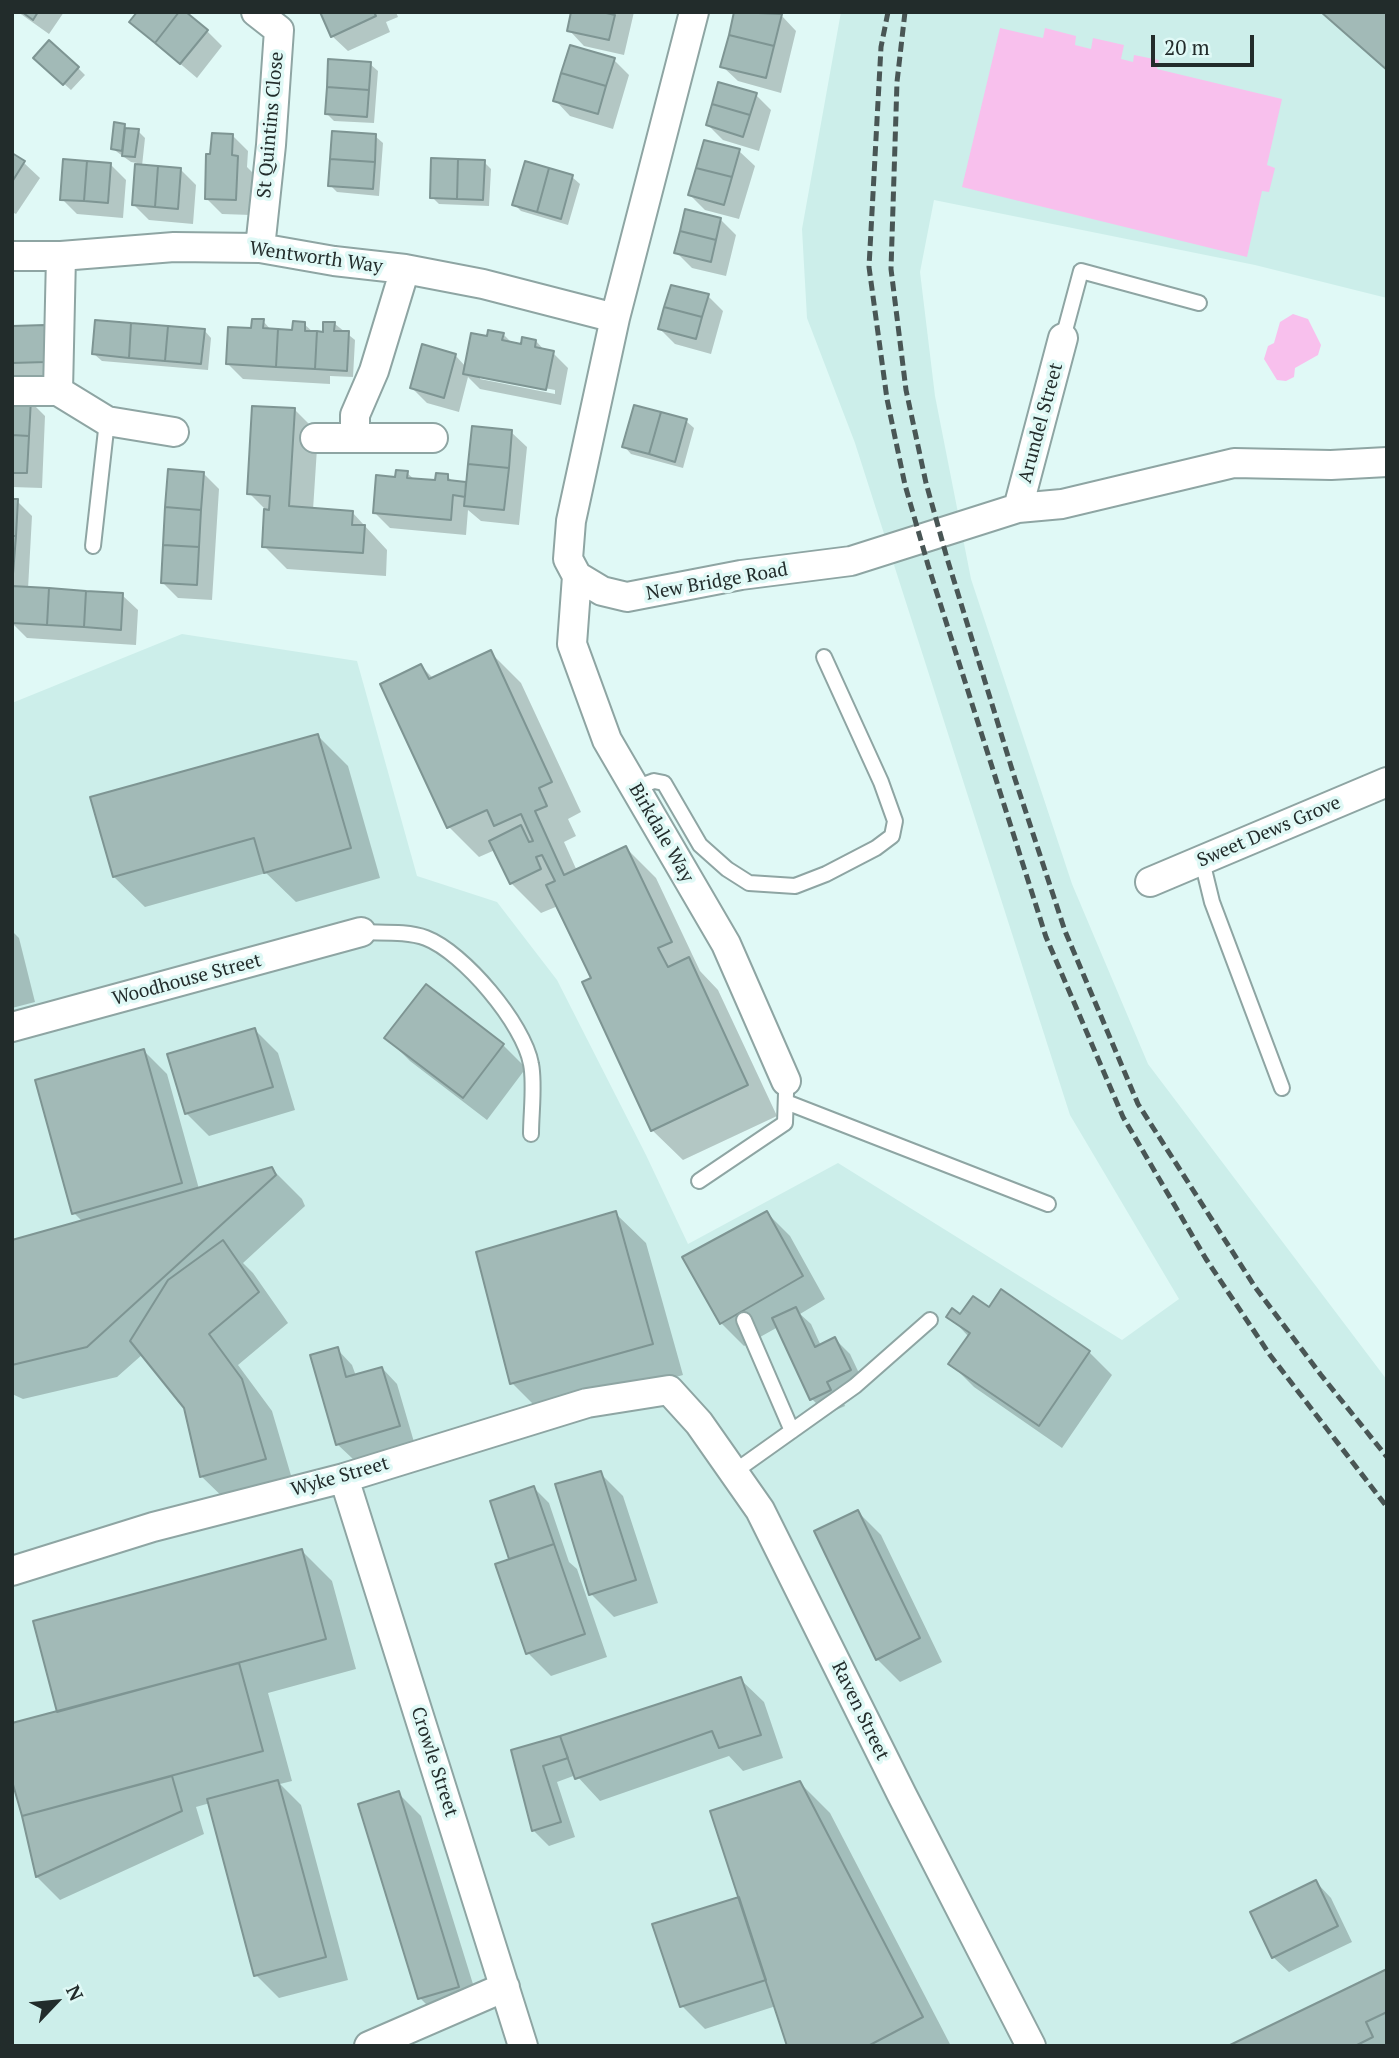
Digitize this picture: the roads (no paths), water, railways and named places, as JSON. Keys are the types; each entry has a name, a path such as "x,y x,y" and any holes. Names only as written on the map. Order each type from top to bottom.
{"street":[{"name":"St Quintins Close","path":"256,12 279,30 260,248"},
{"path":"578,576 568,559 571,521 615,318 694,12"},
{"name":"Wentworth Way","path":"12,256 61,257 174,247 260,248 334,261 405,269 483,284 615,318"},
{"path":"58,391 61,257"},
{"path":"355,438 355,415 374,371 405,269"},
{"name":"Arundel Street","path":"1018,508 1063,338"},
{"path":"12,391 58,391 107,421 174,432"},
{"path":"315,438 433,438"},
{"name":"New Bridge Road","path":"578,576 602,591 627,597 741,575 851,561 1018,508 1062,503 1234,463 1331,465 1387,462"},
{"name":"Birkdale Way","path":"578,576 572,644 607,740 726,944 786,1091"},
{"name":"Sweet Dews Grove","path":"1150,882 1387,782"},
{"name":"Woodhouse Street","path":"12,1027 362,932"},
{"name":"Raven Street","path":"669,1390 699,1423 760,1510 1031,2046"},
{"name":"Wyke Street","path":"12,1571 153,1527 344,1478 587,1404 669,1390"},
{"name":"Crowle Street","path":"344,1478 523,2046"},
{"path":"369,2046 505,1987"}],"lane":[{"path":"1063,338 1081,271 1199,303"},
{"path":"93,546 107,421"},
{"path":"635,788 654,781 664,783 700,845 727,869 749,883 795,886 826,874 876,848 892,836 895,821 881,782 824,657"},
{"path":"1202,862 1212,902 1282,1088"},
{"path":"362,932 424,937 449,949 488,989 514,1025 531,1063 531,1134"},
{"path":"698,1181 785,1123 786,1091 1048,1204"},
{"path":"744,1320 792,1431"},
{"path":"734,1472 856,1386 930,1320"}],"railway":[{"path":"888,12 881,47 869,267 887,399 905,485 928,565 1046,937 1123,1117 1206,1259 1270,1355 1387,1507"},
{"path":"905,12 897,82 891,269 906,390 926,483 947,558 1065,931 1138,1104 1255,1287 1387,1457"}]}
